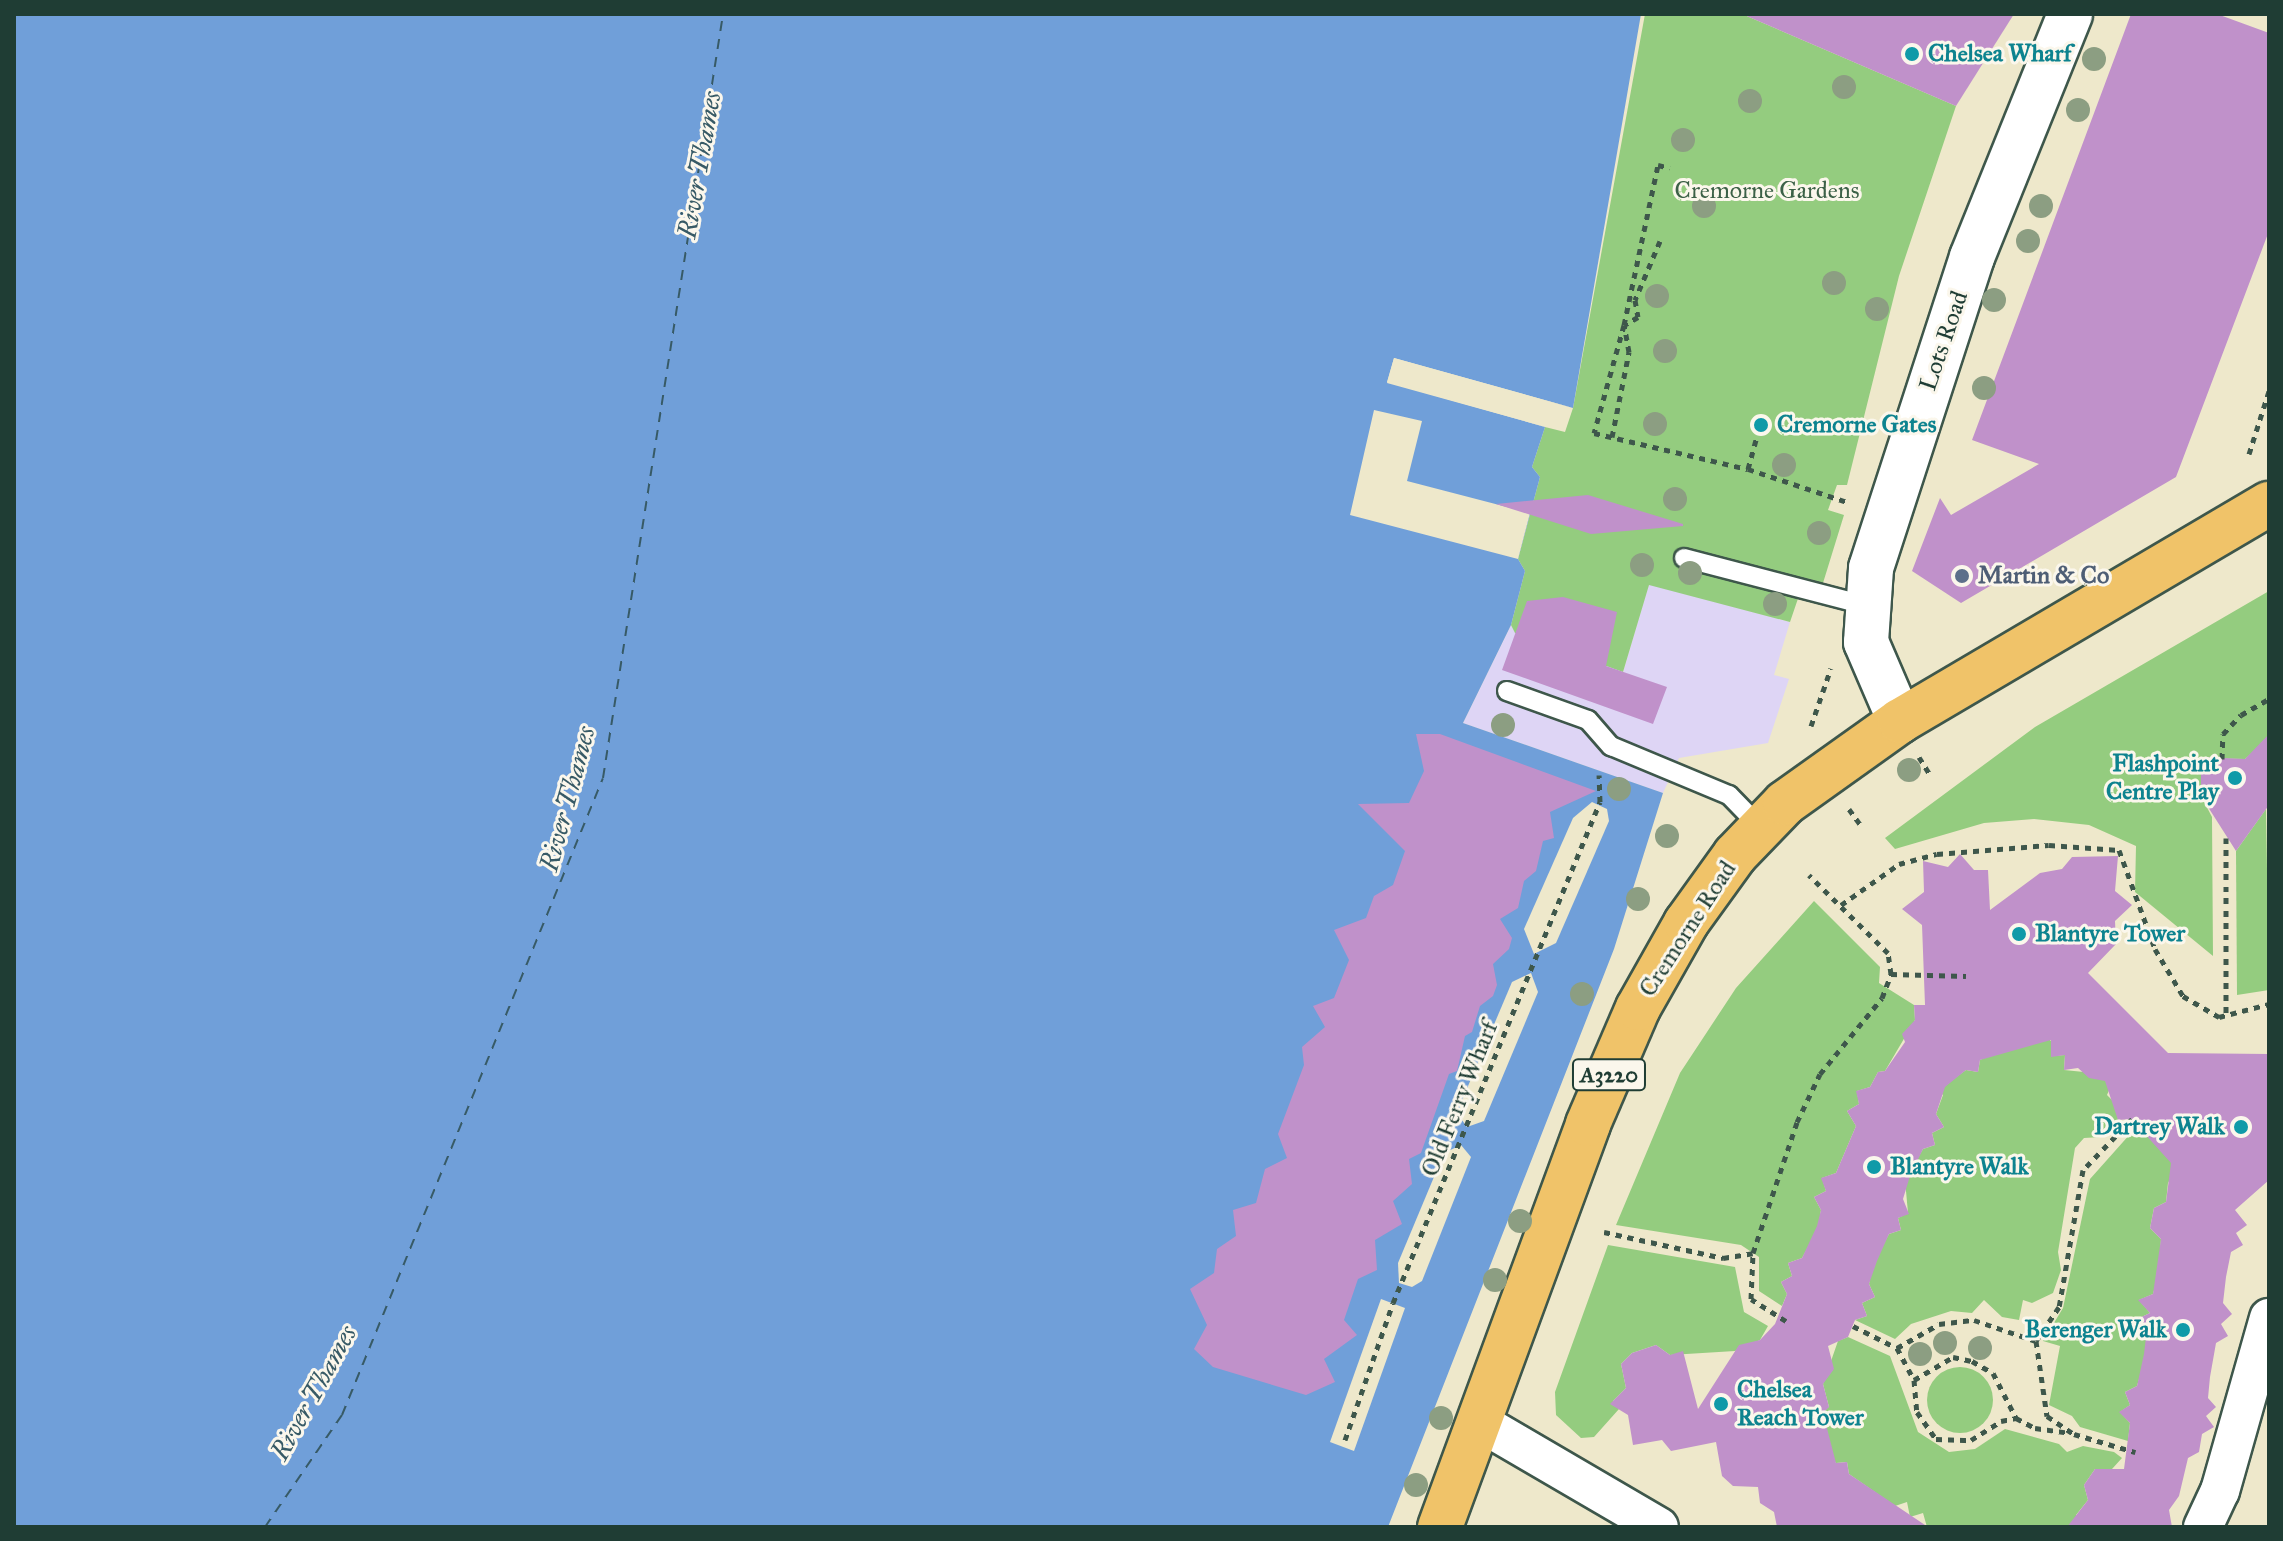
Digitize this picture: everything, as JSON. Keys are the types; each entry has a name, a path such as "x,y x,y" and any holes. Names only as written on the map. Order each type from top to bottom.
{"highway":[{"name":"Cremorne Road","path":"1481,1423 1588,1124 1638,1008 1686,923 1760,827 1900,721 2269,504"},
{"name":"A3220","path":"1440,1527 1481,1423"}],"street":[{"name":"Lots Road","path":"1900,721 1866,642 1865,605 1887,511 1972,257 2070,14"},
{"path":"2203,1527 2220,1491 2269,1318"},
{"path":"1481,1423 1659,1527"}],"lane":[{"path":"1684,558 1865,605"},
{"path":"1507,691 1588,720 1611,746 1729,795 1760,827"}],"path":[{"path":"1670,168 1658,165 1624,325 1594,433 1748,469 1887,511"},
{"path":"1624,325 1638,317 1635,300 1660,241"},
{"path":"1612,437 1629,352 1624,325"},
{"path":"2249,454 2269,391"},
{"path":"1748,469 1763,414"},
{"path":"2222,759 2223,734 2241,715 2269,699"},
{"name":"Old Ferry Wharf","path":"1345,1440 1393,1303 1404,1285 1531,973 1534,954 1600,802 1598,771"},
{"path":"2226,838 2226,1017"},
{"path":"1841,905 1899,864 1937,854 2049,845 2119,850 2155,949 2183,996 2226,1017 2269,1004"},
{"path":"1786,1321 1751,1299 1753,1253 1797,1122 1820,1074 1882,998 1891,974 1888,953 1809,875"},
{"path":"1891,974 1966,976"},
{"path":"2074,1434 2047,1416 2036,1341 2059,1307 2083,1170 2132,1119"},
{"path":"1604,1232 1723,1258 1753,1253"},
{"path":"1897,1348 1939,1324 1974,1320 2036,1341"},
{"path":"1853,1326 1897,1348 1914,1380 1917,1412 1936,1439 1971,1440 2001,1421 2016,1418"},
{"path":"1914,1380 1953,1357 1972,1361 1993,1373 2016,1418 2035,1428 2074,1434 2135,1452"}],"shaded area":[{"path":"1649,584 1790,622 1774,675 1789,679 1768,743 1679,758 1663,793 1463,723 1511,625 1623,672"}],"green space":[{"name":"Cremorne Gardens","path":"1645,14 1742,14 1956,106 1899,276 1847,485 1837,485 1828,510 1844,515 1823,583 1805,578 1790,622 1649,585 1623,672 1515,633 1511,625 1525,571 1518,559 1540,477 1532,467 1545,427 1565,432 1573,408"},
{"path":"2269,591 2269,738 2245,759 2201,758 2201,796 2212,817 2213,956 2135,892 2136,846 2089,825 2034,819 1984,823 1895,849 1885,838 2035,727"},
{"path":"2266,809 2269,990 2237,995 2236,851"},
{"path":"1814,901 1880,967 1879,983 1914,1005 1915,1020 1885,1071 1878,1072 1870,1087 1857,1091 1859,1104 1847,1111 1856,1126 1836,1173 1822,1178 1826,1191 1814,1197 1821,1210 1818,1229 1802,1258 1788,1263 1792,1276 1781,1282 1787,1294 1782,1306 1759,1291 1759,1257 1741,1245 1616,1225 1680,1073 1736,988"},
{"path":"2040,1030 2051,1041 2051,1056 2065,1055 2064,1070 2104,1074 2112,1083 2107,1095 2117,1105 2118,1120 2101,1137 2084,1138 2075,1148 2058,1252 2061,1270 2053,1293 2032,1303 2023,1300 2019,1320 2002,1317 1984,1300 1972,1313 1951,1311 1911,1324 1895,1339 1855,1320 1867,1316 1862,1303 1875,1297 1869,1284 1873,1264 1889,1234 1901,1230 1898,1218 1908,1213 1905,1180 1923,1149 1935,1145 1932,1133 1944,1127 1936,1114 1943,1095 1938,1090 1966,1070 1978,1072 1980,1060"},
{"path":"2143,1132 2181,1159 2168,1183 2166,1202 2154,1208 2150,1228 2161,1239 2159,1271 2153,1294 2139,1300 2150,1313 2135,1320 2146,1337 2147,1352 2137,1386 2125,1392 2130,1405 2120,1412 2130,1423 2128,1441 2080,1427 2072,1416 2049,1405 2060,1346 2043,1341 2063,1308 2090,1179 2131,1133"},
{"path":"1608,1245 1735,1267 1744,1312 1768,1326 1760,1340 1735,1351 1670,1355 1656,1345 1632,1353 1621,1364 1626,1388 1613,1401 1619,1409 1594,1437 1581,1438 1556,1415 1555,1392"},
{"path":"1848,1337 1890,1356 1918,1432 1949,1452 1975,1449 2005,1429 2059,1444 2067,1452 2083,1446 2114,1452 2122,1458 2112,1469 2095,1469 2084,1485 2088,1500 2076,1515 2083,1527 1927,1527 1923,1513 1910,1517 1907,1502 1895,1506 1849,1474 1847,1462 1836,1463 1800,1416 1829,1407 1823,1384 1838,1341"},
{"path":"1953,1367 1967,1367 1979,1372 1988,1381 1993,1400 1991,1413 1984,1424 1967,1433 1953,1433 1941,1428 1932,1419 1927,1407 1927,1393 1932,1381 1941,1372"}],"water":[{"name":"River Thames","path":"14,14 1641,14 1573,408 1394,358 1387,382 1545,427 1532,467 1540,477 1518,559 1525,571 1511,625 1463,723 1663,793 1614,949 1388,1527 14,1527"}],"pier":[{"path":"1394,358 1573,408 1396,363 1392,380 1549,428 1387,383"},
{"path":"1374,410 1422,421 1407,481 1530,513 1518,559 1350,515"},
{"path":"1592,802 1607,809 1609,821 1556,943 1534,954 1524,929 1573,818"},
{"path":"1531,973 1538,992 1484,1121 1467,1127 1459,1116 1460,1105 1512,982"},
{"path":"1461,1145 1471,1157 1422,1281 1412,1287 1399,1283 1398,1263 1444,1153"},
{"path":"1381,1299 1405,1308 1354,1451 1330,1442"}],"building":[{"name":"Chelsea Wharf","path":"1742,14 2014,14 1956,106"},
{"path":"2131,14 2217,14 2269,33 2269,231 2176,477 1961,603 1912,571 1940,498 1951,515 2039,464 1972,440"},
{"path":"1588,495 1683,526 1591,534 1496,504"},
{"path":"1563,597 1617,612 1606,666 1667,687 1653,724 1502,670 1527,601"},
{"path":"1416,734 1440,734 1596,791 1550,812 1554,838 1543,841 1536,871 1524,881 1518,908 1500,919 1512,938 1509,949 1493,964 1497,985 1493,996 1480,1006 1472,1032 1465,1036 1457,1071 1449,1074 1421,1153 1409,1159 1412,1184 1393,1201 1402,1224 1375,1240 1377,1270 1358,1279 1344,1320 1357,1335 1324,1359 1335,1382 1306,1395 1213,1367 1194,1349 1207,1325 1190,1289 1214,1273 1217,1249 1236,1236 1233,1210 1256,1203 1265,1169 1287,1158 1278,1134 1304,1065 1302,1047 1325,1027 1313,1006 1334,998 1349,960 1334,930 1366,918 1374,896 1393,885 1405,851 1358,804 1409,803 1424,771"},
{"name":"Flashpoint Centre Play","path":"2269,734 2269,805 2236,851 2201,796 2201,757 2245,759"},
{"path":"1960,854 1974,870 1988,870 1990,910 2040,873 2062,869 2072,857 2118,856 2115,891 2132,905 2115,921 2116,944 2088,973 2168,1053 2269,1054 2269,1180 2235,1210 2247,1225 2236,1233 2243,1245 2231,1252 2226,1277 2223,1303 2232,1314 2221,1324 2228,1336 2216,1343 2210,1377 2208,1398 2216,1407 2206,1416 2214,1427 2202,1434 2199,1452 2188,1458 2179,1496 2169,1510 2172,1527 2067,1527 2088,1500 2084,1485 2095,1469 2124,1469 2130,1423 2119,1412 2130,1405 2125,1392 2137,1386 2144,1354 2146,1337 2135,1320 2150,1313 2138,1300 2153,1294 2161,1239 2150,1228 2154,1208 2166,1202 2171,1163 2143,1132 2131,1133 2132,1119 2118,1120 2105,1081 2089,1078 2078,1068 2064,1070 2065,1055 2051,1057 2051,1040 1980,1060 1978,1072 1966,1070 1945,1087 1936,1114 1944,1127 1932,1133 1935,1145 1923,1149 1910,1176 1903,1199 1909,1214 1898,1218 1901,1230 1889,1234 1877,1261 1869,1284 1875,1297 1862,1303 1867,1316 1855,1320 1848,1337 1828,1346 1834,1369 1823,1384 1829,1407 1823,1413 1836,1463 1847,1462 1849,1474 1928,1527 1777,1527 1774,1512 1760,1503 1758,1487 1733,1486 1722,1476 1716,1442 1671,1451 1662,1440 1633,1445 1628,1415 1610,1404 1626,1388 1621,1364 1632,1353 1656,1345 1670,1355 1683,1351 1698,1409 1739,1345 1760,1340 1775,1324 1787,1294 1781,1282 1792,1276 1788,1263 1802,1258 1817,1226 1821,1210 1814,1197 1826,1191 1821,1178 1836,1173 1856,1126 1847,1111 1859,1104 1856,1091 1870,1087 1878,1072 1885,1071 1905,1042 1902,1034 1915,1020 1914,1005 1925,1005 1922,925 1902,909 1924,892 1923,861 1948,867"}],"ferry route":[{"path":"265,1527 342,1415 603,778 723,14"}],"place":[{"name":"Chelsea Wharf","path":"1912,54"},
{"name":"Cremorne Gates","path":"1761,425"},
{"name":"Martin & Co","path":"1962,576"},
{"name":"Flashpoint Centre Play","path":"2235,778"},
{"name":"Blantyre Tower","path":"2019,934"},
{"name":"Dartrey Walk","path":"2241,1127"},
{"name":"Blantyre Walk","path":"1874,1167"},
{"name":"Berenger Walk","path":"2183,1330"},
{"name":"Chelsea Reach Tower","path":"1721,1404"}]}
